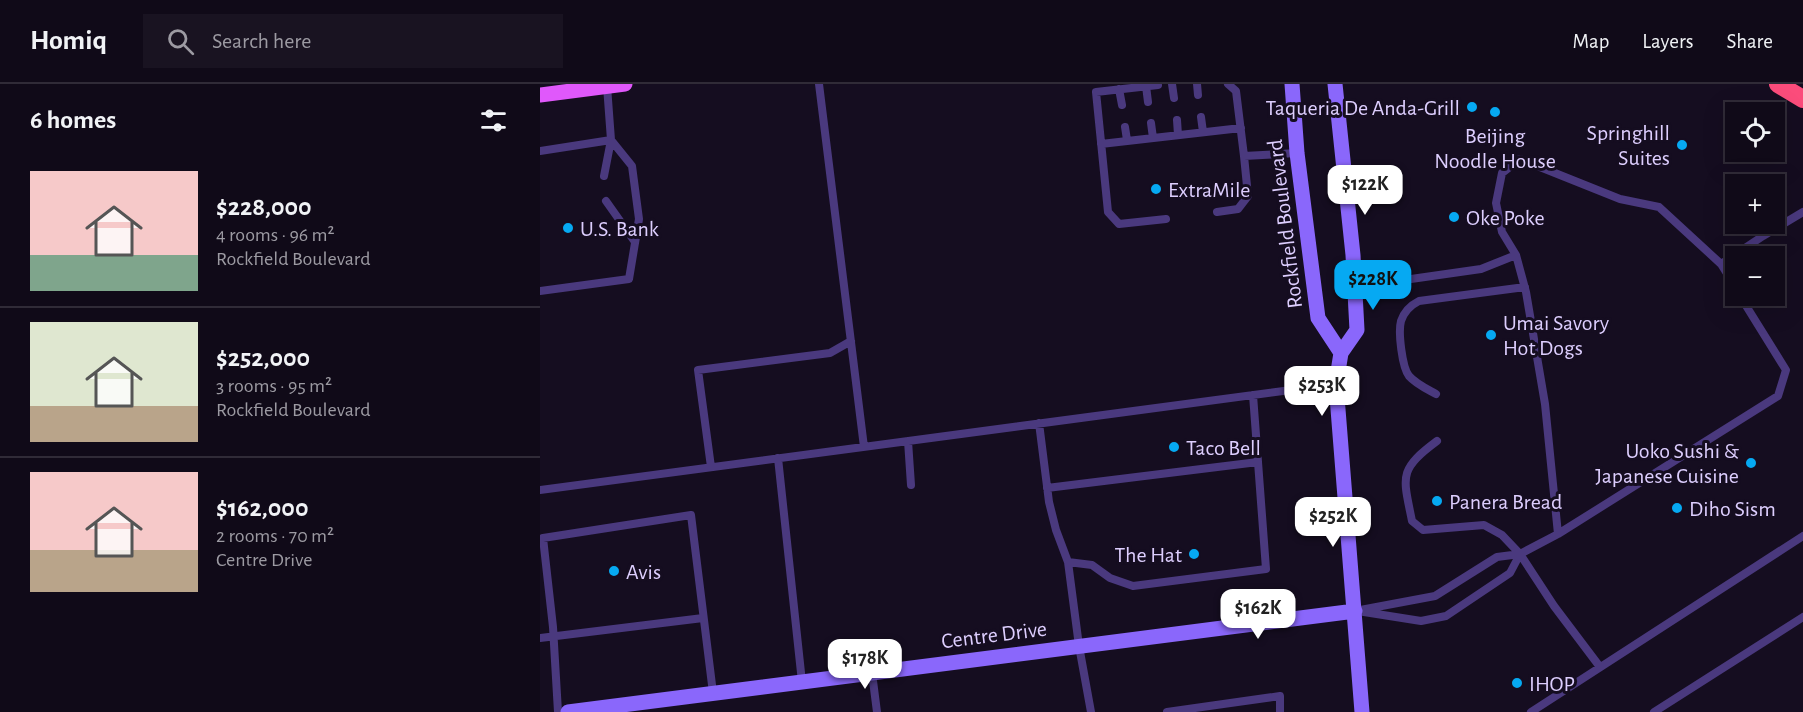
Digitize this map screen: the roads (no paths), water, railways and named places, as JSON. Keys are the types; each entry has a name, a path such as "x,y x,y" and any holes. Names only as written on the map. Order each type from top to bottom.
{"highway":[{"path":"1778,84 1803,99"}],"main road":[{"path":"540,95 625,84"},
{"name":"Rockfield Boulevard","path":"1292,84 1318,318 1341,353"},
{"path":"1335,84 1355,286 1357,330 1341,353 1336,384 1362,712"},
{"name":"Centre Drive","path":"568,712 619,709 713,693 1355,611"}],"lane":[{"path":"819,84 864,447"},
{"path":"1164,84 1096,92 1108,212 1119,224 1166,219"},
{"path":"1172,84 1174,98"},
{"path":"1197,84 1198,95"},
{"path":"1217,212 1238,209 1248,196 1236,91 1228,84"},
{"path":"604,176 610,140 607,86"},
{"path":"1146,86 1148,102"},
{"path":"1119,89 1122,105"},
{"path":"1201,117 1203,132"},
{"path":"1177,120 1178,135"},
{"path":"1151,123 1153,138"},
{"path":"1125,127 1127,140"},
{"path":"1101,144 1241,128"},
{"path":"540,151 610,140"},
{"path":"540,291 629,279 639,219 632,166 610,140"},
{"path":"1244,156 1298,153"},
{"path":"1558,534 1545,404 1525,287 1516,255 1502,232 1496,203 1502,173 1520,159 1620,199 1659,207 1721,264 1725,270"},
{"path":"606,201 635,242"},
{"path":"1721,264 1803,212"},
{"path":"1355,286 1481,269 1516,255"},
{"path":"1436,394 1410,377 1403,367 1400,324 1412,305 1419,301 1525,287"},
{"path":"1520,554 1558,534 1778,396 1786,370 1746,306"},
{"path":"711,467 698,370 830,352 851,341"},
{"path":"540,490 1336,384"},
{"path":"1068,562 1092,565 1110,578 1133,586 1266,569 1253,395"},
{"path":"1039,423 1047,488 1056,530 1068,562 1079,646 1091,712"},
{"path":"908,441 911,485"},
{"path":"1437,441 1415,457 1409,466 1404,484 1412,521 1423,530 1484,525 1502,535 1520,554 1554,606 1600,667"},
{"path":"778,458 802,682"},
{"path":"1047,488 1258,462"},
{"path":"558,712 554,636 543,538 691,515 713,693"},
{"path":"1531,712 1803,536"},
{"name":"Centre Drive","path":"1355,611 1421,621 1446,616 1510,573 1520,554"},
{"name":"Centre Drive","path":"1355,611 1434,596 1497,557 1520,554"},
{"path":"1654,712 1803,617"},
{"path":"540,638 704,618"},
{"path":"872,673 877,712"},
{"path":"1167,712 1280,696 1281,712"}],"place":[{"name":"Taqueria De Anda-Grill","path":"1472,107"},
{"name":"Beijing Noodle House","path":"1495,112"},
{"name":"Springhill Suites","path":"1682,145"},
{"name":"ExtraMile","path":"1156,189"},
{"name":"Oke Poke","path":"1454,217"},
{"name":"U.S. Bank","path":"568,228"},
{"name":"Umai Savory Hot Dogs","path":"1491,335"},
{"name":"Taco Bell","path":"1174,447"},
{"name":"Uoko Sushi & Japanese Cuisine","path":"1751,463"},
{"name":"Panera Bread","path":"1437,501"},
{"name":"Diho Sism","path":"1677,508"},
{"name":"The Hat","path":"1194,554"},
{"name":"Avis","path":"614,571"},
{"name":"IHOP","path":"1517,683"}]}
